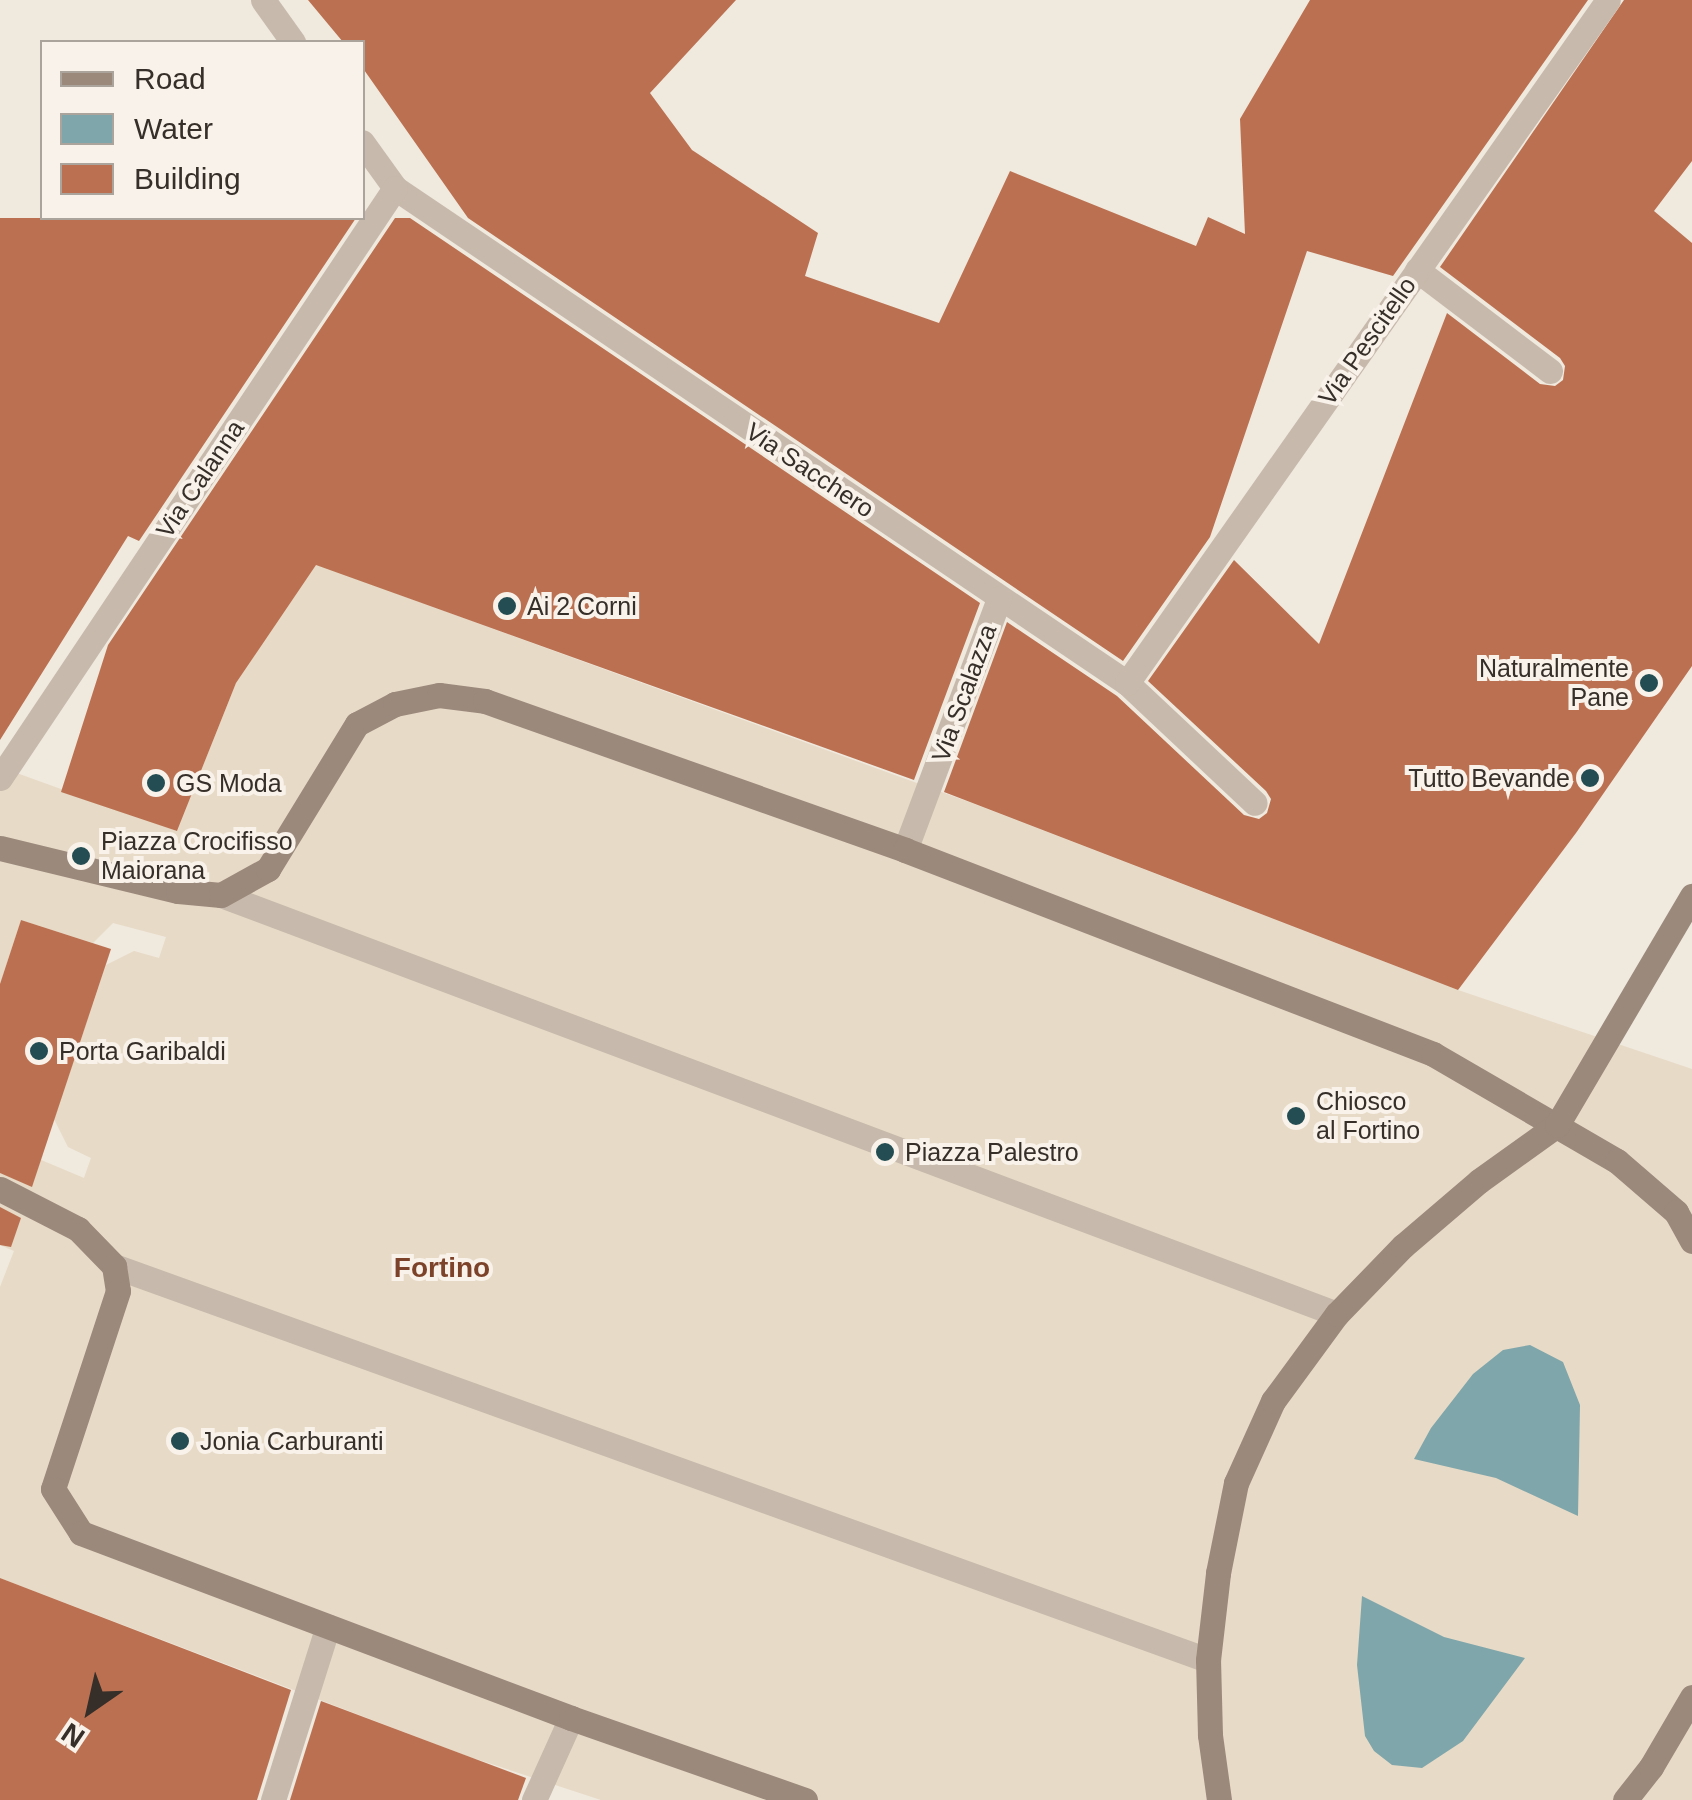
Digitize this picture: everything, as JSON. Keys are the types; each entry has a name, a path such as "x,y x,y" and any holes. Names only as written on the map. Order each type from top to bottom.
{"main road":[{"path":"0,848 178,891 221,896 268,869 357,724 395,704 439,695 485,701 906,850 1432,1054 1617,1161 1676,1212 1692,1241"},
{"path":"1219,1800 1210,1734 1208,1660 1218,1573 1236,1483 1273,1401 1336,1314 1441,1213 1557,1125 1692,896"},
{"path":"0,1189 78,1229 114,1266 118,1291 53,1489 81,1533 572,1718 805,1800"},
{"path":"1624,1800 1651,1767 1692,1697"}],"street":[{"path":"263,0 292,40"},
{"name":"Via Pescitello","path":"1126,683 1608,0"},
{"name":"Via Sacchero","path":"365,146 394,188 1126,683 1255,802"},
{"name":"Via Calanna","path":"3,774 394,188"},
{"path":"1418,270 1550,371"},
{"name":"Via Scalazza","path":"906,850 999,598"},
{"path":"221,896 1336,1314"},
{"path":"114,1266 1208,1660"},
{"path":"273,1800 328,1626"},
{"path":"538,1791 572,1718"}],"shaded area":[{"name":"Piazza Palestro","path":"332,521 397,594 969,802 1458,990 1692,1069 1692,1800 601,1800 467,1756 0,1578 0,1287 14,1251 0,1245 0,1119 34,1157 84,1178 91,1158 68,1147 54,1119 106,965 134,951 159,958 166,937 113,923 93,943 21,920 0,984 0,767 177,831 236,683 290,601"}],"water":[{"path":"1530,1345 1563,1362 1580,1405 1578,1516 1496,1478 1414,1459 1431,1428 1473,1374 1503,1350"},
{"path":"1362,1596 1444,1637 1525,1658 1463,1741 1422,1768 1392,1765 1374,1751 1365,1736 1357,1665"}],"building":[{"path":"308,0 736,0 650,93 692,150 818,233 805,276 939,323 1010,171 1196,246 1208,217 1245,234 1240,119 1310,0 1588,0 1393,276 1307,251 1210,537 1123,661 468,218 365,71 365,40 341,40"},
{"path":"1624,0 1692,0 1692,161 1654,211 1692,243 1692,666 1576,833 1458,990 944,792 1007,622 1117,696 1244,815 1259,819 1267,813 1271,799 1266,791 1148,681 1234,560 1319,644 1447,313 1540,384 1555,386 1563,380 1565,366 1560,358 1440,267"},
{"path":"0,218 355,220 139,541 128,536 0,740"},
{"path":"395,218 410,218 980,603 914,780 316,565 236,683 177,831 61,792 108,645"},
{"name":"Porta Garibaldi","path":"21,920 111,949 32,1187 0,1173 0,984"},
{"path":"0,1207 21,1218 11,1247 0,1245"},
{"path":"0,1578 291,1690 257,1800 0,1800"},
{"path":"321,1701 526,1778 518,1800 290,1800"}],"place":[{"name":"Ai 2 Corni","path":"507,606"},
{"name":"Naturalmente Pane","path":"1649,683"},
{"name":"Tutto Bevande","path":"1590,778"},
{"name":"GS Moda","path":"156,783"},
{"name":"Piazza Crocifisso Maiorana","path":"81,856"},
{"name":"Porta Garibaldi","path":"39,1051"},
{"name":"Chiosco al Fortino","path":"1296,1116"},
{"name":"Piazza Palestro","path":"885,1152"},
{"name":"Jonia Carburanti","path":"180,1441"}],"district":[{"name":"Fortino","path":"442,1268"}]}
